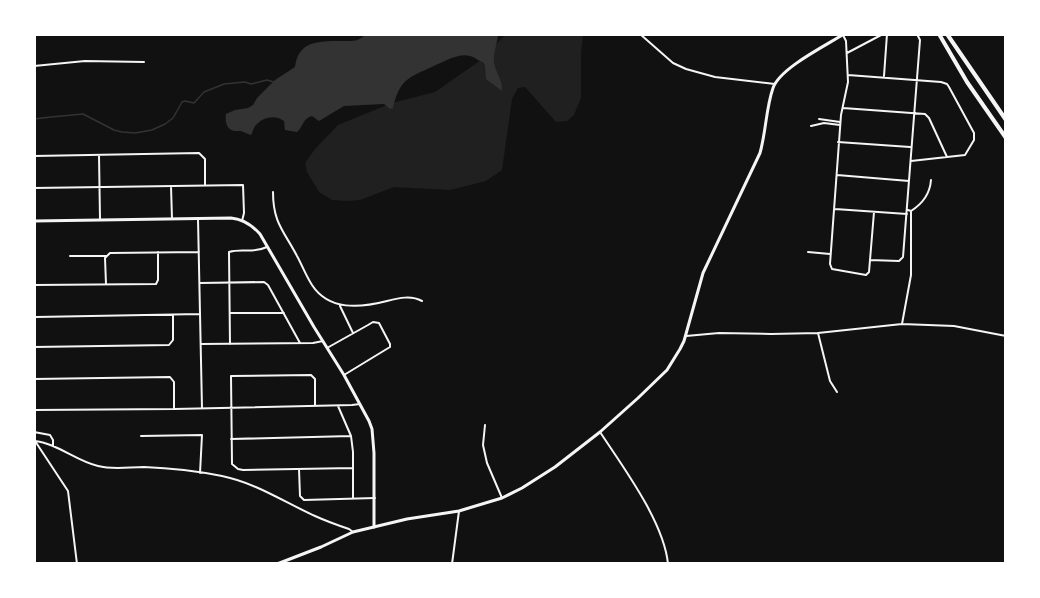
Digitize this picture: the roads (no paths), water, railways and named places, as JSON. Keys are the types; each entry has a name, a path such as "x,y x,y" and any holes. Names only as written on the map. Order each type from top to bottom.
{"highway":[{"path":"939,34 1005,138"},
{"path":"947,34 1005,120"}],"main road":[{"path":"278,564 353,532 407,519 459,511 502,498 555,468 638,398 667,369 686,336 709,259 760,153 771,95 778,78 791,67 843,35"},
{"path":"34,220 231,218 252,226 260,234 369,421 374,443 374,527"}],"street":[{"path":"640,34 673,63 681,67 709,76 775,84"},
{"path":"847,53 885,34 884,77"},
{"path":"902,324 911,275 909,181 920,40 917,34"},
{"path":"843,35 846,41 848,81 838,142 830,254 832,268 866,275 869,272 874,212"},
{"path":"34,66 85,61 144,62"},
{"path":"848,75 947,84 974,134 974,140 965,155 911,161"},
{"path":"843,108 925,114 947,157"},
{"path":"819,119 840,124"},
{"path":"811,126 824,123 840,124"},
{"path":"838,142 912,147"},
{"path":"34,156 199,153 205,159 205,185"},
{"path":"99,155 100,219"},
{"path":"836,175 909,181"},
{"path":"870,260 899,261 903,257 907,214 909,210 922,203 930,189 931,180"},
{"path":"34,188 243,185 242,221"},
{"path":"171,186 172,219"},
{"path":"273,192 273,205 281,228 312,285 326,299 340,305 365,306 406,297 422,301"},
{"path":"834,208 907,214"},
{"path":"198,219 202,408"},
{"path":"230,344 229,252 257,251 267,247"},
{"path":"34,285 156,284 158,252"},
{"path":"70,256 199,252"},
{"path":"808,252 830,254"},
{"path":"106,284 105,258 107,256"},
{"path":"200,283 264,282 268,285 300,343"},
{"path":"340,305 353,333"},
{"path":"230,314 284,313"},
{"path":"34,319 36,317 200,314"},
{"path":"34,347 169,345 173,340 173,315"},
{"path":"327,348 373,322 379,323 390,347 344,375"},
{"path":"686,336 719,333 818,333 902,324 954,326 1005,336"},
{"path":"818,333 830,381 837,392"},
{"path":"201,344 323,341"},
{"path":"315,406 315,379 310,375 231,376 232,464 238,469 353,468"},
{"path":"34,379 170,377 174,382 174,409"},
{"path":"34,410 360,404"},
{"path":"338,406 351,436 353,498"},
{"path":"485,425 483,445 487,463 502,498"},
{"path":"34,432 51,436 53,446"},
{"path":"600,432 625,470 656,525 662,537 668,564"},
{"path":"141,436 201,435 200,473"},
{"path":"231,439 351,436"},
{"path":"77,564 68,491 34,441 53,446 102,467 143,467 221,476 256,486 315,516 353,532"},
{"path":"299,469 300,496 304,500 375,498"},
{"path":"452,564 459,511"}],"waterway":[{"path":"34,119 83,114 114,130 135,133 152,130 165,124 173,118 182,102 194,103 204,92 224,84 245,82 251,84 267,80 274,82"}]}
